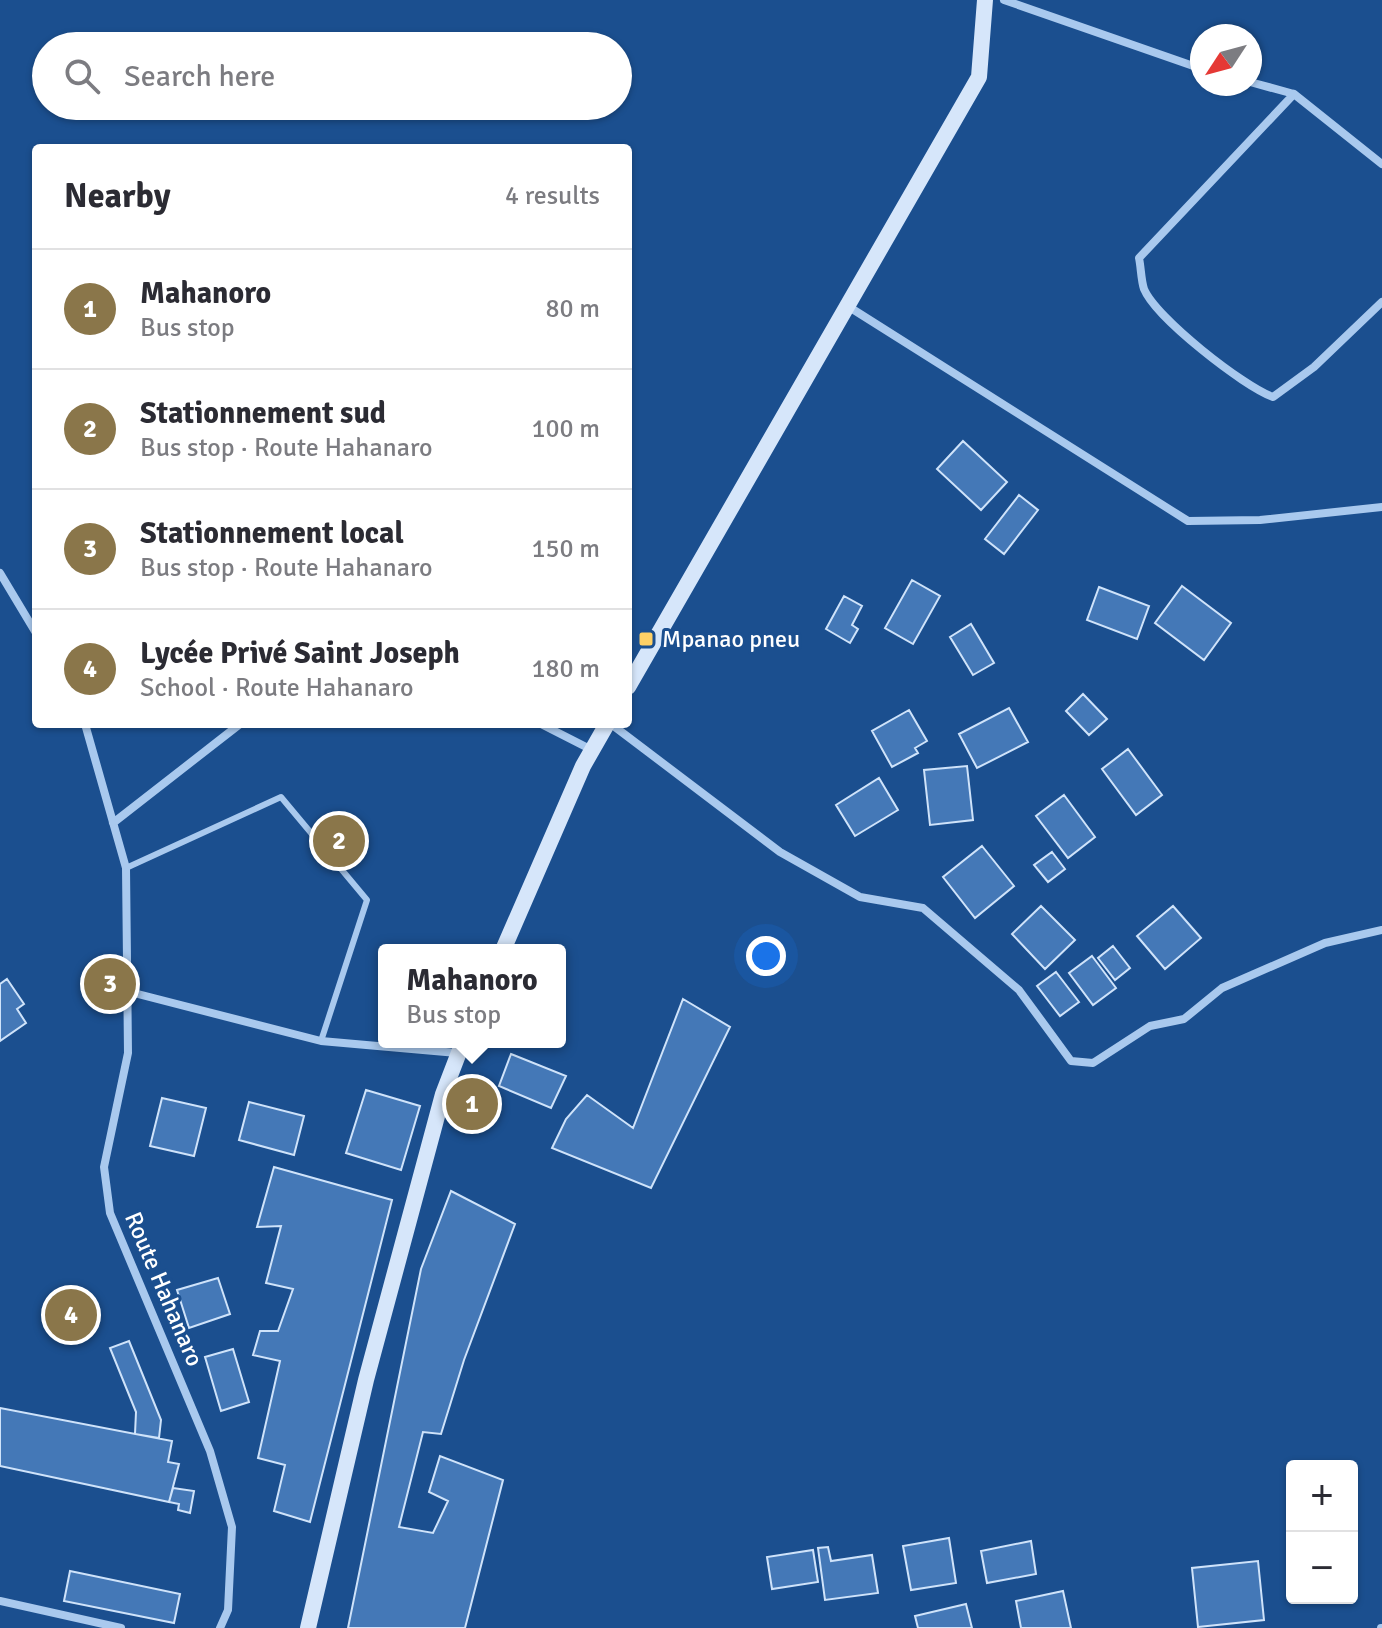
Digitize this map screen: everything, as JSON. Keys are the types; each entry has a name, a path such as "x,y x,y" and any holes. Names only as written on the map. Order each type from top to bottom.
{"main road":[{"path":"632,680 979,77 985,0"},
{"path":"506,944 592,750 606,728"},
{"path":"308,1628 366,1380 443,1094 460,1048"}],"street":[{"path":"1004,0 1190,65"},
{"path":"1262,85 1294,94 1382,164"},
{"path":"1294,94 1139,258 1144,290 1191,341 1253,390 1273,397 1314,367 1382,302"},
{"path":"846,304 1188,521 1260,520 1382,507"},
{"path":"2,578 32,627"},
{"name":"Route Hahanaro","path":"86,728 126,868 130,992 128,1053 104,1167 110,1213 210,1451 232,1527 228,1610 220,1628"},
{"path":"113,823 235,728"},
{"path":"549,728 592,750"},
{"path":"614,728 780,852 860,897 923,908 1019,990 1071,1061 1093,1063 1150,1026 1184,1019 1222,988 1325,943 1382,930"},
{"path":"130,992 321,1041 378,1044"},
{"path":"0,1601 121,1628"}],"lane":[{"path":"126,868 281,797 367,900 321,1041"}],"building":[{"path":"963,441 1007,482 981,510 937,469"},
{"path":"1019,495 1038,510 1004,554 985,539"},
{"path":"912,580 940,596 913,644 885,628"},
{"path":"1182,586 1231,623 1204,660 1155,623"},
{"path":"1099,587 1149,606 1137,639 1087,620"},
{"path":"844,596 862,606 852,625 858,629 850,643 826,629"},
{"path":"971,624 994,663 973,675 950,637"},
{"path":"1083,694 1107,719 1089,735 1066,711"},
{"path":"1009,708 1028,742 977,768 959,734"},
{"path":"909,710 927,741 915,748 918,753 892,767 872,731"},
{"path":"1128,749 1162,795 1136,815 1102,769"},
{"path":"967,766 973,820 930,825 924,770"},
{"path":"879,778 898,810 855,836 836,805"},
{"path":"1064,795 1095,837 1068,858 1036,816"},
{"path":"982,846 1014,886 975,918 943,877"},
{"path":"1052,852 1065,869 1048,882 1034,865"},
{"path":"1041,906 1075,940 1045,969 1012,934"},
{"path":"1173,906 1201,938 1165,969 1137,936"},
{"path":"1113,946 1130,968 1115,980 1098,958"},
{"path":"1092,956 1116,988 1093,1005 1069,973"},
{"path":"1056,972 1079,1002 1060,1016 1037,986"},
{"path":"7,979 24,1004 17,1009 26,1023 0,1041 0,984"},
{"path":"683,999 730,1027 651,1188 552,1148 566,1119 587,1095 633,1128"},
{"path":"511,1054 566,1076 551,1108 499,1086"},
{"path":"366,1090 420,1106 401,1170 346,1153"},
{"path":"162,1098 206,1108 194,1156 150,1146"},
{"path":"249,1102 304,1116 294,1155 239,1140"},
{"path":"274,1167 392,1200 310,1522 274,1511 285,1465 258,1458 280,1361 253,1355 260,1331 278,1331 293,1289 266,1283 281,1226 257,1227"},
{"path":"451,1191 515,1224 464,1360 441,1434 423,1432 399,1527 433,1533 448,1501 429,1492 440,1456 503,1480 465,1628 348,1628 421,1269"},
{"path":"218,1278 230,1314 189,1328 177,1290"},
{"path":"129,1341 161,1420 159,1438 135,1434 136,1412 110,1348"},
{"path":"233,1349 249,1402 221,1411 205,1357"},
{"path":"0,1408 172,1441 168,1462 179,1464 169,1502 0,1466"},
{"path":"173,1488 194,1491 190,1513 178,1510 179,1504 169,1502"},
{"path":"949,1538 956,1583 911,1590 903,1546"},
{"path":"1031,1541 1036,1574 987,1583 981,1551"},
{"path":"828,1547 831,1561 872,1555 878,1593 825,1600 818,1548"},
{"path":"813,1550 818,1582 772,1589 767,1557"},
{"path":"1258,1561 1264,1620 1198,1627 1192,1568"},
{"path":"70,1571 180,1594 174,1623 64,1601"},
{"path":"1063,1591 1071,1628 1021,1628 1016,1601"},
{"path":"966,1604 972,1628 918,1628 915,1616"}],"place":[{"name":"Mpanao pneu","path":"646,639"},
{"name":"Stationnement sud","path":"339,841"},
{"name":"Stationnement local","path":"110,984"},
{"name":"Mahanoro","path":"472,1104"},
{"name":"Lycée Privé Saint Joseph","path":"71,1315"}]}
